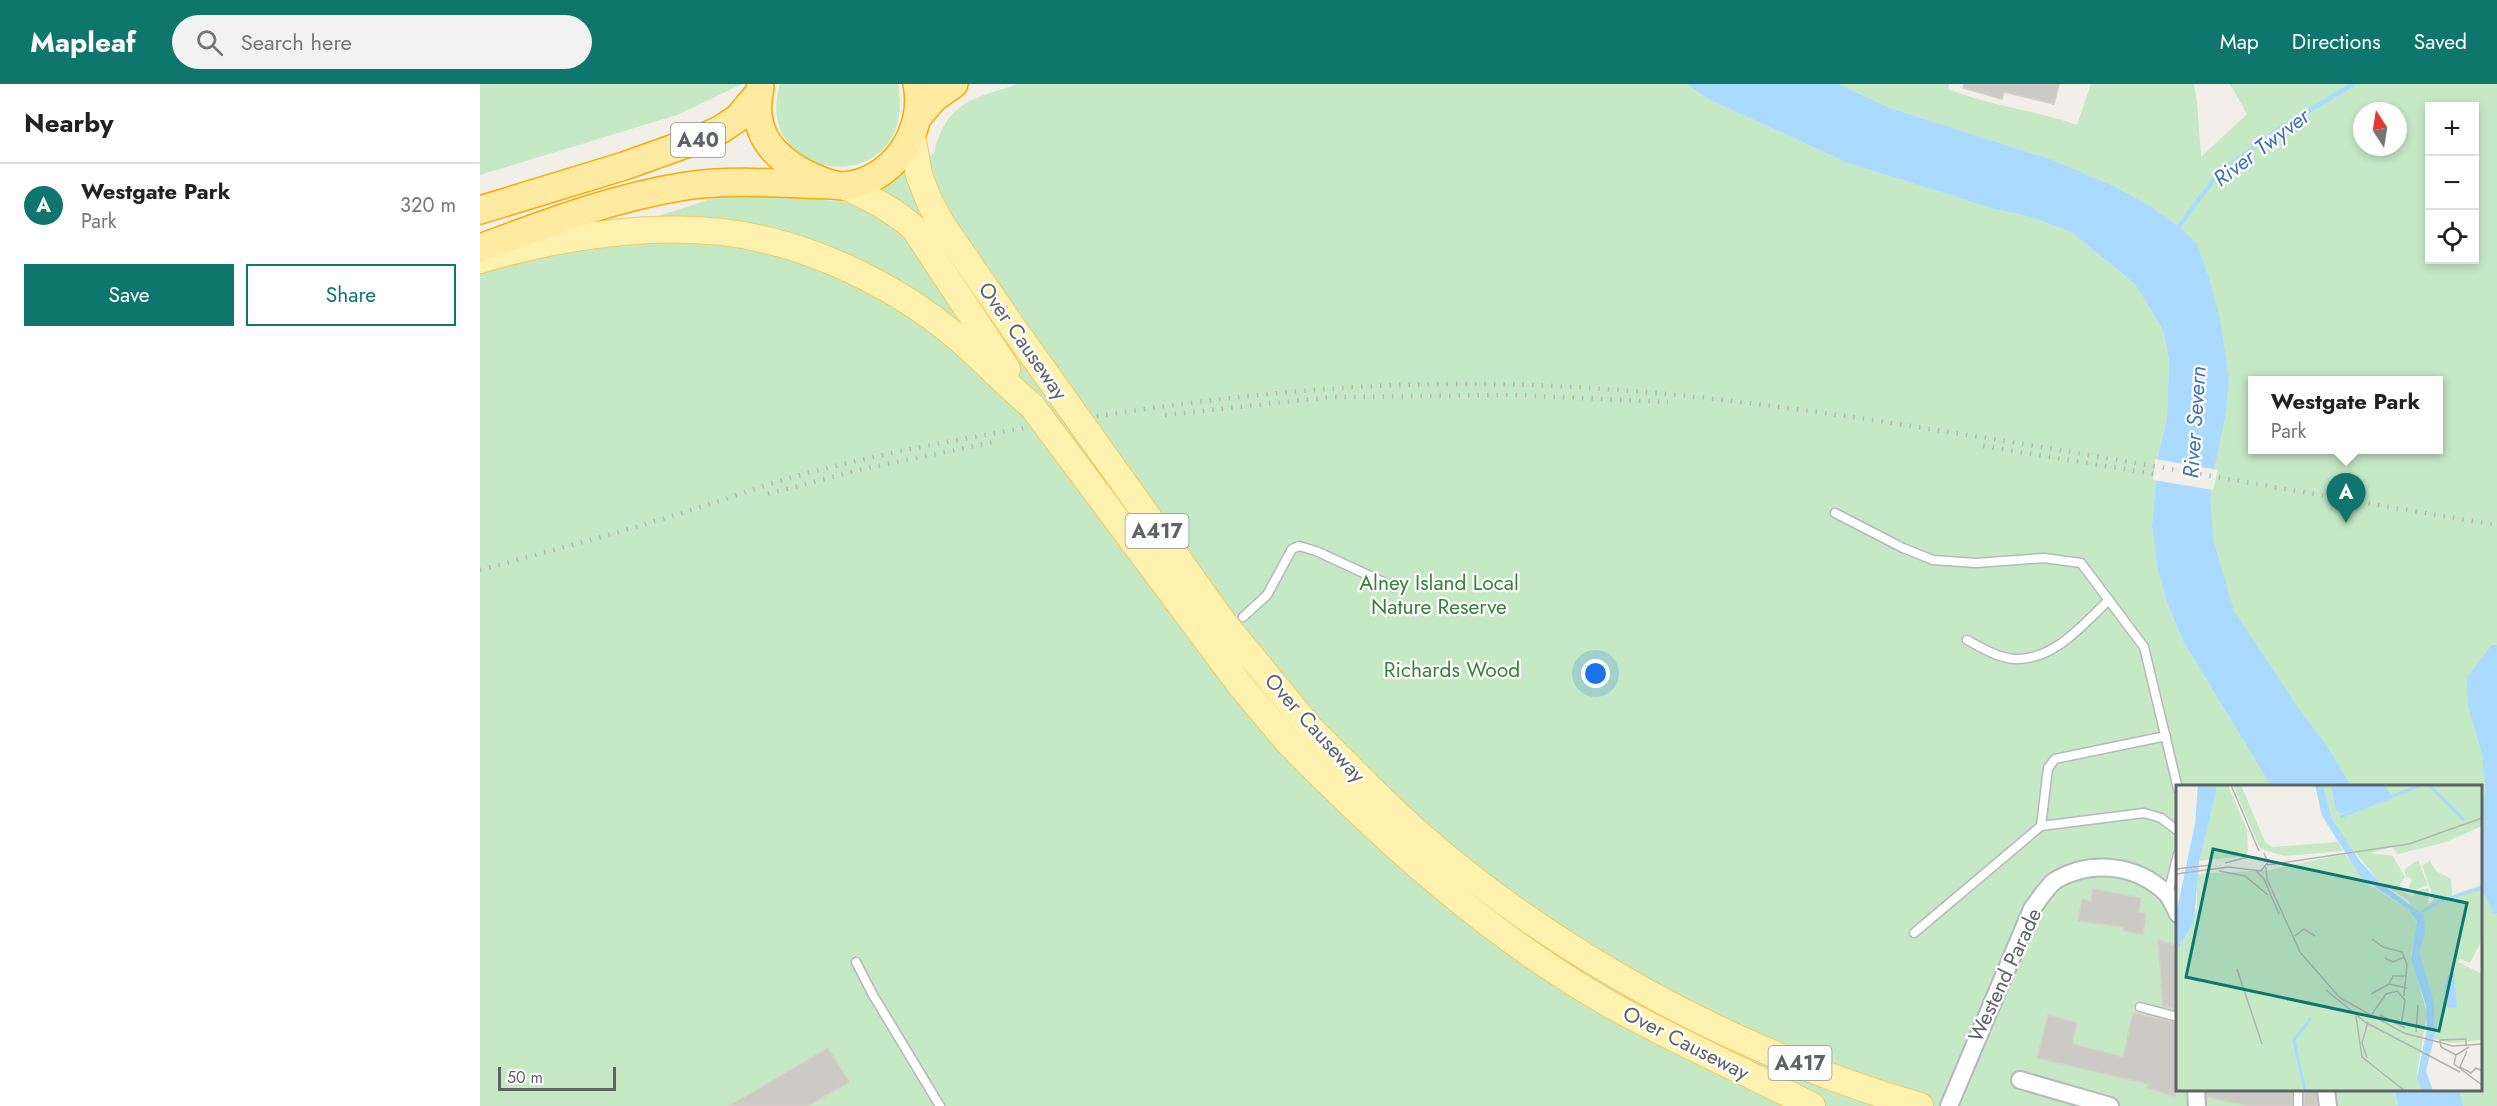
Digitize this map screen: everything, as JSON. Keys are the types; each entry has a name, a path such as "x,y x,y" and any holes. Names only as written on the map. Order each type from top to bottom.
{"highway":[{"path":"914,127 919,106 917,84"},
{"name":"A40","path":"480,248 508,244 620,199 686,186 745,183 838,185 877,176 903,152 914,127 934,98 954,84"},
{"name":"A40","path":"760,88 756,114 766,142 780,157 799,171 838,185"},
{"name":"A40","path":"489,207 624,166 698,140 720,130 738,118 760,88"}],"main road":[{"name":"Over Causeway","path":"914,127 919,175 930,203 943,226 1014,330 1223,622 1309,727 1420,835 1496,895 1604,968 1729,1033 1842,1080 1920,1106"},
{"name":"Over Causeway","path":"838,185 872,198 895,212 914,228 1003,382 1032,406 1241,686 1288,742 1371,825 1458,901 1548,965 1603,1000 1671,1037 1812,1106"},
{"path":"480,260 508,244 606,234 689,230 766,240 835,263 894,293 985,352"},
{"path":"1403,854 1420,835"},
{"name":"A417","path":"1729,1033 1754,1052 1865,1106"}],"street":[{"name":"Westend Parade","path":"1949,1106 2032,909 2054,881 2082,869 2111,867 2144,876 2168,895 2176,910"},
{"path":"2020,1080 2110,1106"},
{"path":"2196,1091 2197,1106"},
{"path":"2326,1091 2328,1106"}],"lane":[{"path":"1835,513 1903,549 1933,560 1976,563 2044,558 2081,562 2144,647 2177,785"},
{"path":"1243,617 1267,595 1292,549 1299,546 1316,551 1394,587"},
{"path":"1967,640 1993,653 2014,659 2034,657 2058,647 2109,600"},
{"path":"2041,826 2048,768 2055,759 2166,736"},
{"path":"1914,933 2041,826 2144,813 2161,818 2176,829"},
{"path":"2168,895 2176,862"},
{"path":"856,962 873,995 940,1106"},
{"path":"2140,1007 2176,1016"}],"green space":[{"path":"480,84 742,84 677,115 480,175"},
{"path":"780,84 898,84 898,122 884,148 862,163 835,166 809,160 788,144 777,118"},
{"name":"Alney Island Local Nature Reserve","path":"1018,84 1687,84 1708,99 1848,163 1994,209 2031,217 2071,232 2135,284 2163,330 2169,358 2167,417 2158,456 2152,526 2157,567 2167,602 2183,641 2270,785 2176,785 2176,1091 2395,1091 2398,1106 480,1106 480,273 733,192 781,194 856,204 934,153 939,136 954,112 988,94"},
{"path":"1839,84 1949,84 1948,89 1964,95 2077,125 2091,84 2194,84 2201,157 2247,114 2230,84 2497,84 2497,1106 2431,1106 2427,1091 2482,1091 2482,785 2313,785 2200,600 2179,227 2152,207 2112,185 2050,159 1887,107"}],"water":[{"name":"River Severn","path":"1687,84 1839,84 1887,107 2050,159 2112,185 2152,207 2196,243 2209,278 2220,319 2229,379 2226,412 2210,489 2213,539 2234,611 2303,715 2326,745 2350,785 2270,785 2183,641 2167,602 2157,567 2152,526 2158,456 2167,417 2169,358 2163,330 2135,284 2071,232 2031,217 1994,209 1848,163 1708,99"},
{"path":"2492,645 2497,645 2497,913 2494,913 2482,890 2482,810 2486,789 2481,750 2468,706 2467,677"},
{"path":"2395,1091 2459,1091 2463,1106 2398,1106"}],"pier":[{"path":"2155,459 2218,470 2213,490 2153,480"}],"building":[{"path":"1964,84 2059,84 2054,104 2004,92 2002,99 1963,88"},
{"path":"2093,889 2141,898 2139,912 2146,913 2143,934 2123,931 2124,927 2078,921 2082,899 2091,901"},
{"path":"2158,940 2175,945 2176,1009 2163,1006"},
{"path":"2133,1013 2176,1023 2175,1096 2147,1088 2148,1084 2037,1058 2048,1015 2077,1023 2072,1044 2123,1057"},
{"path":"828,1048 849,1082 808,1106 729,1106"},
{"path":"2206,1091 2292,1091 2292,1106 2249,1106 2207,1097"},
{"path":"2304,1091 2316,1091 2317,1106 2304,1106"}],"waterway":[{"name":"River Twyver","path":"2175,231 2218,174 2279,129 2353,84"}],"railway":[{"path":"480,570 636,527 786,479 916,448 1150,408 1303,391 1406,385 1581,387 1765,405 2018,443 2497,525"},
{"path":"1165,415 1331,397 1513,395 1668,402"},
{"path":"768,494 859,470 993,442"},
{"path":"1983,446 2160,475"}],"place":[{"name":"Westgate Park","path":"2346,523"}],"park label":[{"name":"Richards Wood","path":"1452,670"}]}
